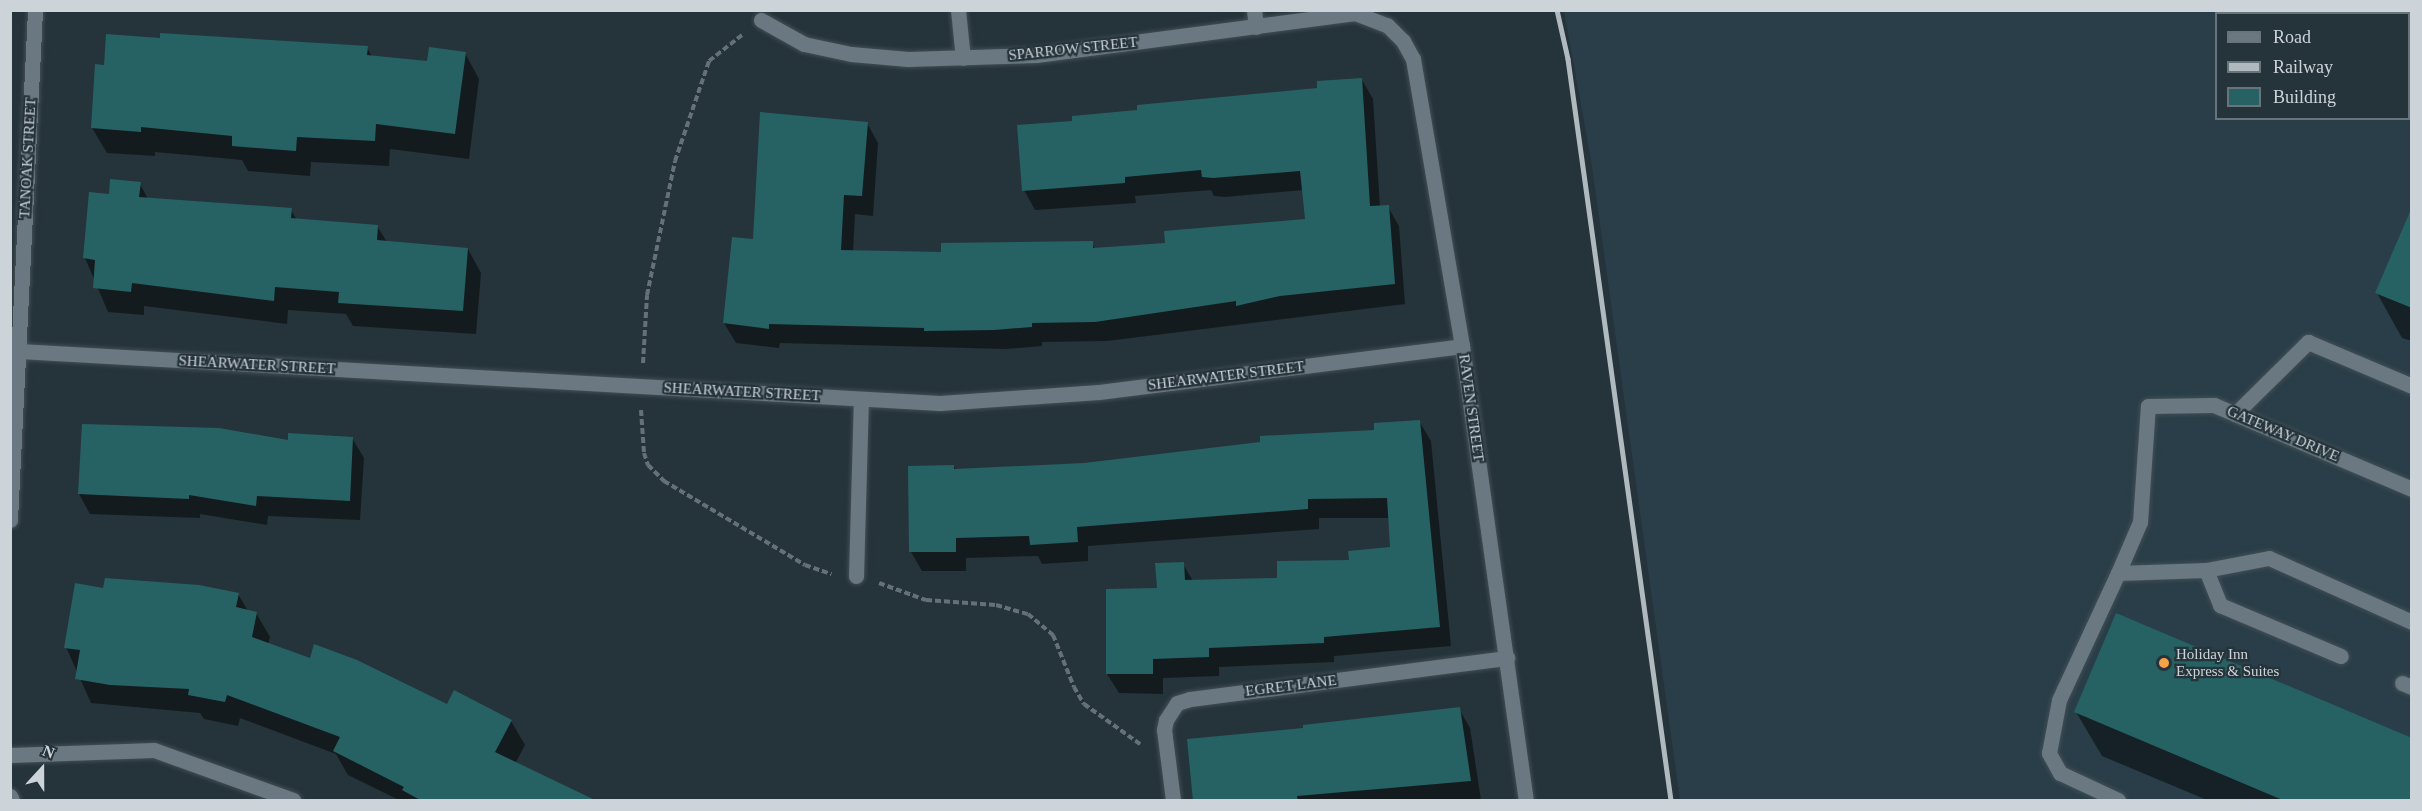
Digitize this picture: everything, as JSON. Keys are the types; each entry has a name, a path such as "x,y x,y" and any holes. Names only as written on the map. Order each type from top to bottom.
{"street":[{"name":"TANOAK STREET","path":"10,520 35,10"},
{"path":"958,10 963,58"},
{"path":"1254,10 1257,27"},
{"name":"SPARROW STREET","path":"761,20 804,44 851,54 908,59 1035,55 1355,13 1388,25"},
{"name":"RAVEN STREET","path":"1388,25 1403,41 1413,59 1462,346 1526,801"},
{"path":"2235,414 2308,342 2412,386"},
{"name":"SHEARWATER STREET","path":"19,351 940,403 1099,392 1462,346"},
{"path":"856,576 861,399"},
{"name":"GATEWAY DRIVE","path":"2118,573 2140,522 2148,406 2214,405 2412,489"},
{"path":"2118,801 2060,773 2049,753 2059,700 2118,573 2206,570 2269,558 2412,622"},
{"path":"2206,570 2220,605 2341,656"},
{"name":"EGRET LANE","path":"1173,801 1167,755 1166,720 1177,703 1190,699 1507,658"},
{"path":"10,754 154,750 293,801"},
{"path":"10,796 12,801"}],"path":[{"path":"761,20 709,62 675,162 647,295 641,442 648,465 664,481 805,565 819,571 856,576 926,600 996,605 1028,614 1053,635 1074,687 1084,704 1117,731 1167,755"}],"shaded area":[{"path":"2386,10 2391,12 2215,12 2215,120 2410,120 2410,21 2411,800 1680,800 1591,160 1564,11"}],"building":[{"path":"160,33 368,46 367,55 427,61 429,47 466,52 455,134 376,124 375,141 297,137 296,151 232,146 232,136 141,127 141,132 91,128 95,64 104,65 106,34 160,38"},
{"path":"1362,78 1370,206 1389,205 1395,284 1280,296 1236,306 1236,301 1095,322 1032,323 1032,327 994,330 924,331 924,328 769,324 769,329 723,323 732,237 753,239 760,112 868,122 862,196 844,195 841,250 941,252 941,243 1093,241 1093,248 1165,243 1164,231 1305,219 1300,171 1213,178 1202,177 1201,170 1125,177 1125,183 1022,191 1017,125 1072,121 1072,116 1137,110 1137,105 1317,88 1317,81"},
{"path":"110,179 141,182 139,197 292,208 291,218 378,225 377,240 468,248 463,311 338,303 339,292 275,287 274,301 132,283 131,292 93,288 95,260 83,258 89,192 109,194"},
{"path":"2412,207 2412,308 2375,293"},
{"path":"1420,420 1440,627 1324,637 1324,643 1209,648 1209,657 1153,659 1153,674 1106,674 1106,589 1157,588 1155,563 1184,562 1185,580 1277,578 1277,561 1349,560 1348,551 1390,547 1387,498 1308,499 1308,509 1077,527 1078,542 1030,545 1029,536 956,538 956,552 909,552 908,466 954,465 954,469 1084,463 1260,442 1260,436 1374,430 1374,423"},
{"path":"82,424 219,428 288,440 288,433 353,437 350,501 257,496 256,506 189,495 189,499 78,494"},
{"path":"105,578 199,585 239,593 236,607 257,612 252,637 310,658 314,644 357,660 447,704 454,690 512,720 495,752 597,801 422,801 402,790 404,787 333,751 340,737 227,695 225,702 188,695 189,689 110,685 75,679 80,650 64,648 75,583 103,588"},
{"name":"Holiday Inn Express & Suites","path":"2116,613 2412,738 2412,801 2285,801 2074,712"},
{"path":"1460,707 1471,781 1297,796 1298,801 1193,801 1187,739 1303,728 1303,725"}],"railway":[{"path":"1557,10 1568,59 1671,800"}],"place":[{"name":"Holiday Inn Express & Suites","path":"2164,663"}]}
